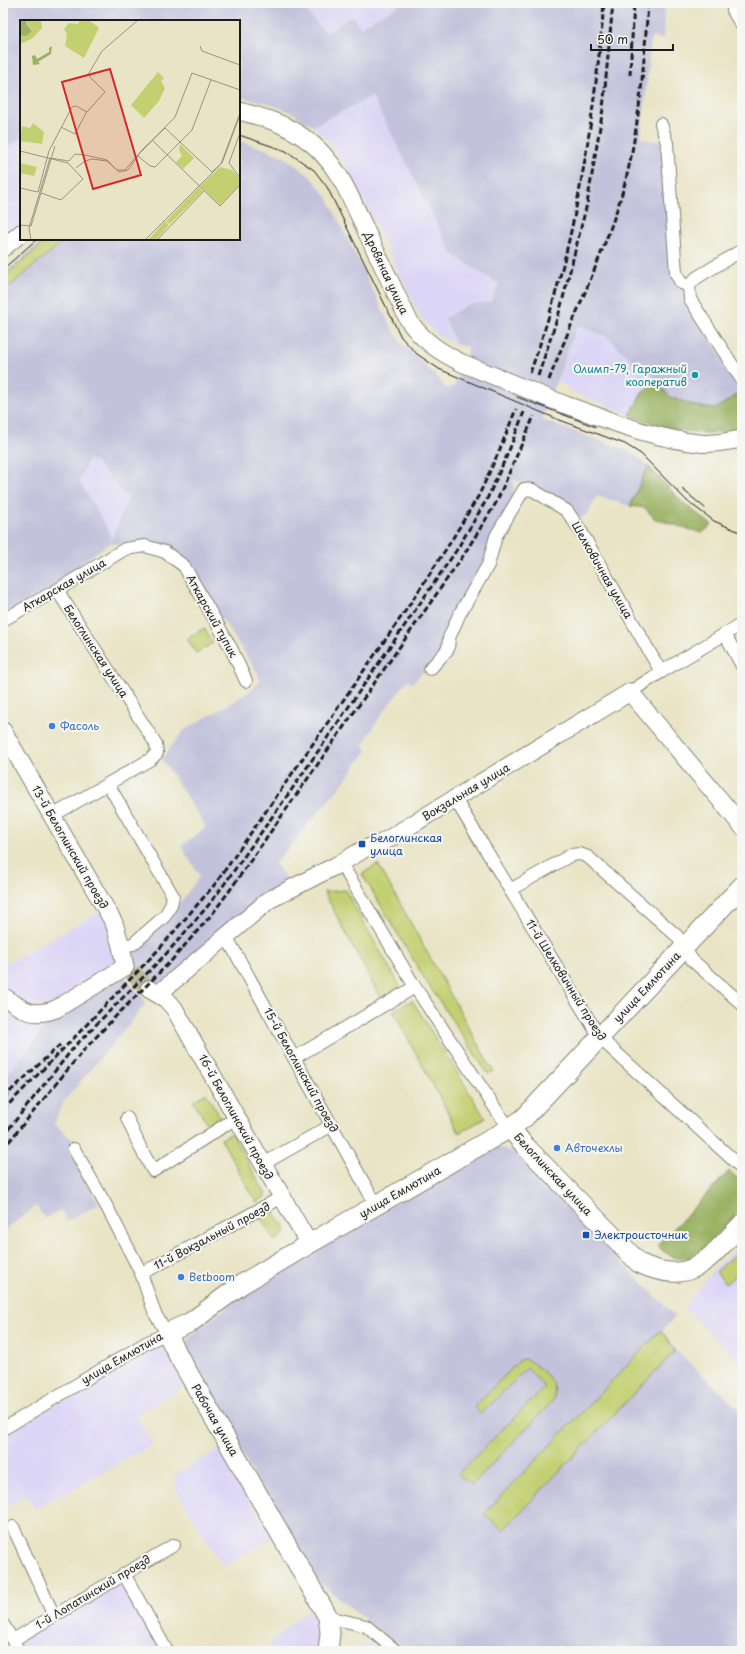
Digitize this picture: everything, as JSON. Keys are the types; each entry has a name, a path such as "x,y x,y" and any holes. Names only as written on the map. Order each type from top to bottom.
{"main road":[{"name":"улица Емлютина","path":"167,1333 191,1322 242,1284 510,1128 524,1118 742,886"},
{"name":"Белоглинская улица","path":"510,1128 526,1147 639,1263 662,1272 686,1272 704,1262 742,1224"},
{"name":"Рабочая улица","path":"167,1333 328,1617"},
{"path":"328,1617 330,1632 328,1651"}],"street":[{"path":"733,7 742,26"},
{"name":"Дровяная улица","path":"240,111 262,117 286,126 305,138 323,155 340,176 411,325 434,347 462,363 563,404 635,429 674,440 700,444 742,439"},
{"path":"661,124 668,143 676,273 682,283 689,286"},
{"path":"3,248 20,234"},
{"path":"742,250 696,278 689,286 690,299 742,380"},
{"name":"Шелковичная улица","path":"430,669 448,649 449,638 459,615 488,565 496,536 524,489 532,490 567,511 580,530 661,672"},
{"name":"Аткарский тупик","path":"125,549 145,546 165,552 184,566 231,648 246,681"},
{"name":"Аткарская улица","path":"3,620 58,590 125,549"},
{"name":"Белоглинская улица","path":"58,590 156,744 157,753 151,759 108,784"},
{"name":"Вокзальная улица","path":"154,991 226,936 269,900 341,863 364,849 380,844 742,624"},
{"path":"725,634 742,666"},
{"path":"630,692 742,826"},
{"name":"13-й Белоглинский проезд","path":"3,731 114,923 128,969 56,1009 45,1013 31,1013 3,996"},
{"path":"52,816 108,784 173,896 171,905 165,916 133,944 121,946"},
{"name":"11-й Шелковичный проезд","path":"455,799 600,1038 742,1168"},
{"path":"510,890 571,855 580,854 588,857 672,931 677,936 692,960 742,1004"},
{"name":"Белоглинская улица","path":"341,863 415,987 499,1114 510,1128"},
{"name":"15-й Белоглинский проезд","path":"226,936 376,1205"},
{"path":"294,1058 415,987"},
{"name":"16-й Белоглинский проезд","path":"154,991 166,999 174,1008 309,1244"},
{"path":"127,1118 153,1171 236,1118"},
{"path":"263,1164 332,1125"},
{"name":"Рабочая улица","path":"74,1149 108,1209 141,1273 155,1314 167,1333"},
{"name":"11-й Вокзальный проезд","path":"141,1273 282,1197"},
{"name":"улица Емлютина","path":"3,1429 146,1343 167,1333"},
{"path":"13,1527 54,1616"},
{"name":"1-й Лопатинский проезд","path":"12,1640 174,1545"},
{"path":"124,1574 167,1651"},
{"path":"328,1617 366,1626 396,1651"},
{"path":"3,1624 19,1651"}],"shaded area":[{"path":"3,3 312,3 305,10 326,33 352,16 360,27 403,3 665,3 663,39 651,38 641,139 665,142 677,288 682,288 688,304 742,389 742,392 715,409 696,406 670,397 639,359 635,363 606,336 577,326 542,420 629,451 648,466 630,506 597,496 587,514 578,520 534,487 513,479 514,496 485,563 450,617 451,625 445,647 412,684 408,680 381,715 363,745 367,750 340,787 275,863 288,882 165,982 155,984 135,967 132,955 134,949 167,920 200,876 181,846 206,827 162,759 183,731 236,700 255,687 260,680 258,674 225,623 206,601 186,560 128,545 111,543 81,562 74,575 3,615 3,274 43,240 240,240 240,141 283,156 310,176 327,197 389,323 400,341 437,377 446,388 454,387 469,347 456,345 445,318 467,305 491,302 499,284 453,255 372,96 313,126 291,112 265,102 240,97 240,20 20,20 20,140 3,150","holes":["88,460 94,460 128,498 111,541 110,533 79,481"]},
{"path":"312,3 403,3 360,27 352,16 326,33 305,10"},
{"path":"372,96 453,255 499,284 491,302 467,305 445,318 456,345 439,336 422,318 349,170 331,144 313,126"},
{"path":"20,140 20,224 3,238 3,150"},
{"path":"577,326 606,336 635,363 639,359 657,382 642,393 630,415 568,390 569,387 557,383"},
{"path":"88,460 94,460 128,498 111,543 78,481"},
{"path":"101,911 109,925 118,963 55,1004 40,1007 21,1001 3,988 3,965"},
{"path":"123,977 126,978 144,999 145,1005 64,1101 54,1124 80,1146 71,1154 99,1204 67,1221 61,1210 45,1218 36,1206 3,1232 3,1078 15,1067 45,1026 40,1022"},
{"path":"3,1004 30,1021 40,1022 45,1025 15,1067 3,1078"},
{"path":"498,1147 515,1153 675,1316 662,1331 678,1352 742,1412 742,1651 404,1651 319,1582 305,1567 187,1356 187,1343 191,1335 250,1289 486,1149"},
{"path":"742,1243 742,1365 684,1307 713,1270"},
{"path":"149,1347 158,1347 164,1351 185,1385 136,1415 153,1444 63,1495 62,1493 35,1509 27,1495 3,1509 3,1436"},
{"path":"221,1448 272,1538 223,1566 175,1488 177,1485 173,1476"},
{"path":"118,1574 166,1651 26,1651 16,1635"},
{"path":"310,1608 315,1619 318,1632 316,1651 264,1651 280,1633"},
{"path":"368,1644 381,1651 351,1651 359,1646"}],"green space":[{"path":"47,240 65,240 3,292 3,277"},
{"path":"657,382 670,397 696,406 715,409 742,392 742,428 713,433 699,433 671,428 630,415 642,393"},
{"path":"648,466 683,503 712,525 702,533 655,519 645,508 630,506"},
{"path":"204,628 213,643 196,653 187,639"},
{"path":"378,864 493,1071 488,1074 426,981 362,874"},
{"path":"345,890 400,986 381,999 324,892"},
{"path":"412,1000 485,1118 459,1133 393,1011"},
{"path":"206,1093 220,1117 208,1125 193,1101"},
{"path":"230,1134 233,1136 265,1193 265,1197 256,1202 221,1139"},
{"path":"729,1171 742,1182 742,1207 709,1244 694,1255 683,1259 667,1254 657,1246"},
{"path":"273,1209 286,1230 285,1234 274,1241 260,1217"},
{"path":"742,1248 742,1269 726,1284 716,1272"},
{"path":"661,1330 675,1351 503,1530 484,1514"},
{"path":"525,1359 540,1369 550,1379 555,1390 554,1398 472,1485 458,1474 545,1387 527,1368 481,1414 474,1407 520,1360"}],"tunnel":[{"path":"132,972 149,989"}],"tram line":[{"path":"240,135 286,151 314,170 327,187 401,337 417,354 439,369 557,419 625,444 641,454 687,501 714,521 742,533"},
{"path":"3,269 36,240"},
{"path":"517,397 596,427"},
{"path":"682,489 705,508"}],"railway":[{"path":"530,373 559,282 570,236 594,98 604,3"},
{"path":"538,376 560,310 587,204 603,109 613,3"},
{"path":"630,75 634,3"},
{"path":"549,380 609,233 625,183 638,116 648,3"},
{"path":"3,1110 160,948 216,883 406,610 448,546 479,495 516,409"},
{"path":"3,1136 75,1046 166,954 207,907 223,886 292,789 456,551 487,499 508,453 524,412"},
{"path":"3,1149 82,1052 172,960 213,913 230,890 463,556 496,503 534,416"},
{"path":"3,1098 62,1043"}],"place":[{"name":"Олимп-79, Гаражный кооператив","path":"695,375"},
{"name":"Фасоль","path":"52,726"},
{"name":"Белоглинская улица","path":"362,844"},
{"name":"Авточехлы","path":"557,1148"},
{"name":"Электроисточник","path":"586,1235"},
{"name":"Betboom","path":"181,1277"}]}
